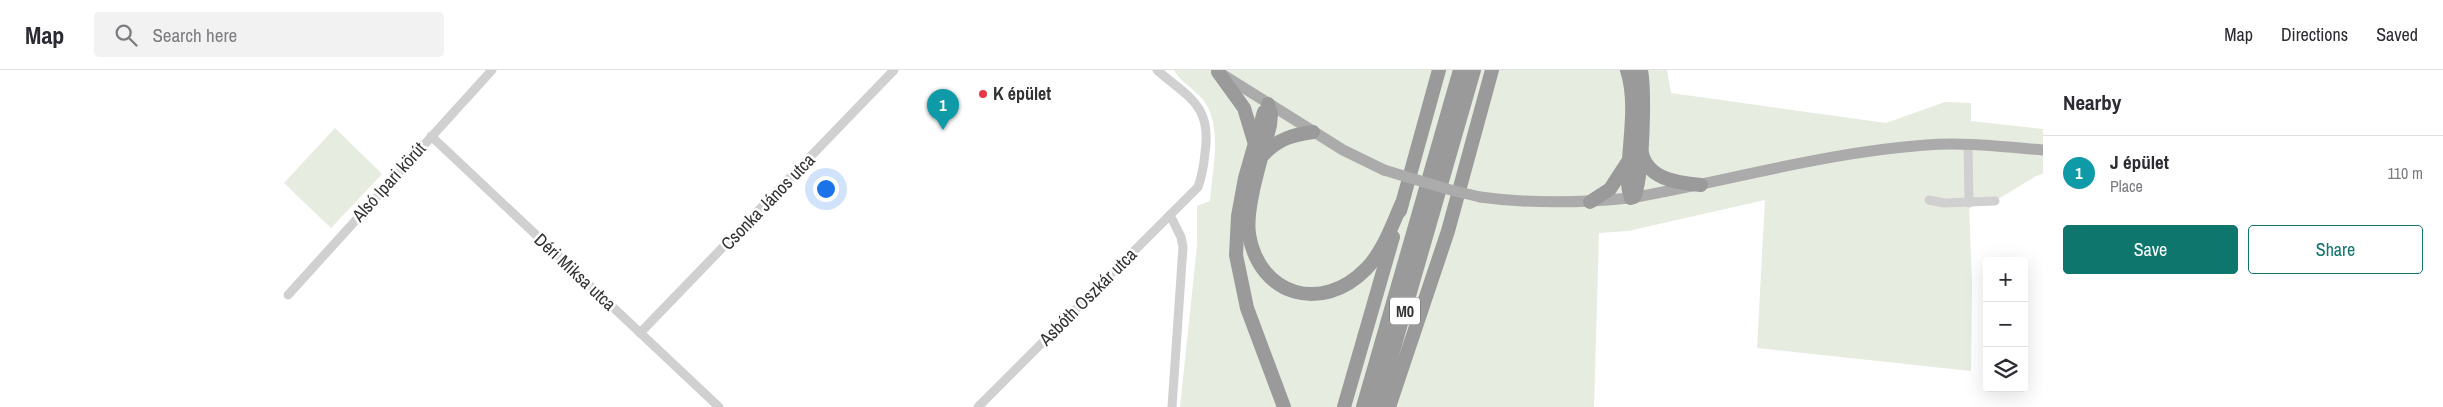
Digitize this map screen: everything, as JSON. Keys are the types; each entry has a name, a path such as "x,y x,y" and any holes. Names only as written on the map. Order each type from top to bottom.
{"highway":[{"path":"1344,407 1439,70"},
{"name":"M0","path":"1363,407 1460,70"},
{"name":"M0","path":"1377,407 1474,70"},
{"path":"1389,407 1433,278 1476,133 1492,70"},
{"path":"1476,133 1502,70"},
{"path":"1627,70 1631,87 1632,107 1627,184 1633,198"},
{"path":"1633,198 1639,181 1643,101 1641,70"},
{"path":"1217,71 1244,108 1259,150 1238,216 1236,255 1247,308 1284,407"},
{"path":"1268,104 1259,150 1249,232 1256,259 1273,280 1286,290 1313,294 1327,292 1355,279 1376,256 1402,202"},
{"path":"1259,150 1282,138 1313,132"},
{"path":"1641,143 1645,160 1653,172 1671,182 1701,186"},
{"path":"1590,202 1601,196 1618,180 1629,158"}],"main road":[{"path":"1217,71 1342,150 1384,170 1447,190 1480,197 1538,203 1590,202 1633,198 1876,150 1927,144 1968,144 2043,150"}],"street":[{"name":"Alsó Ipari körút","path":"288,295 492,70"},
{"name":"Csonka János utca","path":"640,333 894,70"},
{"name":"Asbóth Oszkár utca","path":"978,407 1198,187 1202,178 1207,138 1206,120 1200,107 1157,70"},
{"name":"Déri Miksa utca","path":"431,136 719,407"},
{"path":"1968,144 1969,203"},
{"path":"1929,200 1944,203 1995,201"},
{"path":"1170,215 1181,237 1183,247 1172,407"}],"shaded area":[{"path":"1174,70 1667,70 1671,93 1886,123 1945,102 1971,103 1971,121 2043,129 2043,174 2036,176 1995,201 1969,203 1972,284 1971,371 1757,348 1765,200 1628,231 1599,233 1594,407 1180,407 1197,246 1197,206 1210,201 1215,136 1210,112 1204,101"},
{"path":"335,128 382,174 331,228 284,183"}],"place":[{"name":"K épület","path":"983,94"},
{"name":"J épület","path":"943,130"}]}
